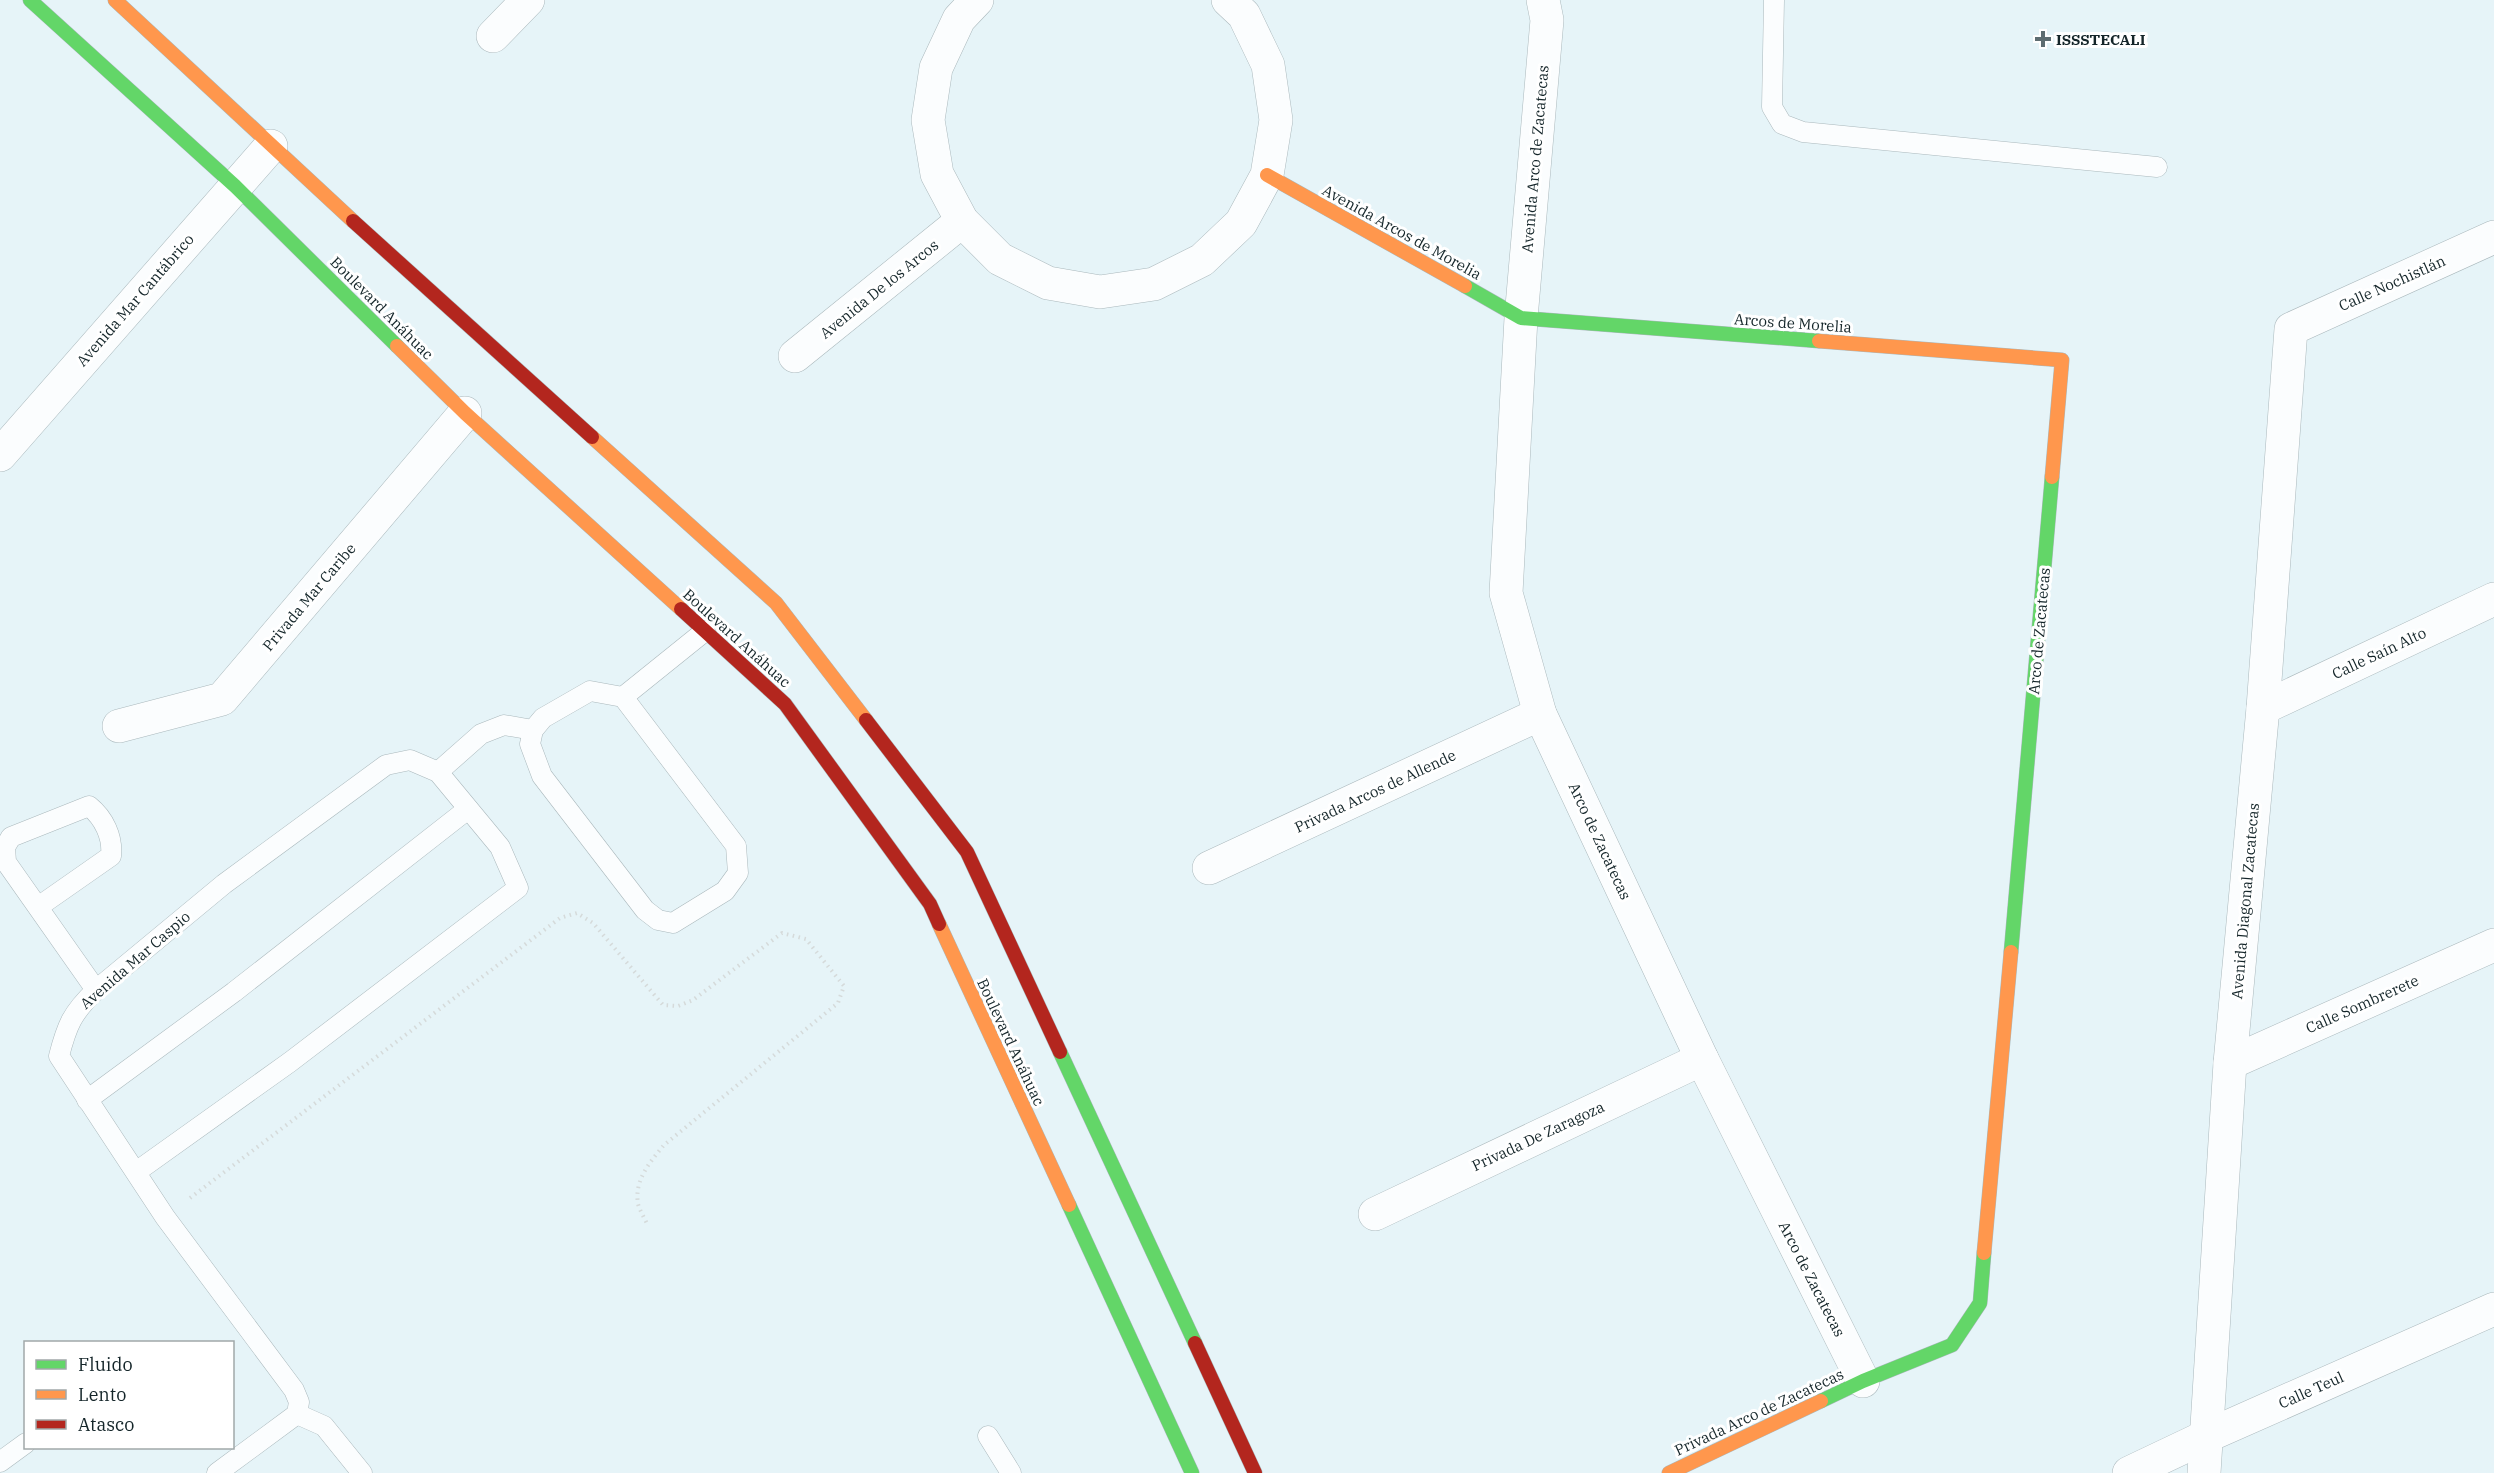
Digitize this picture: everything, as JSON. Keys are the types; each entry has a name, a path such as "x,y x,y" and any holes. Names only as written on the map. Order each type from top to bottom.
{"main road":[{"name":"Boulevard Anáhuac","path":"30,0 235,186 465,413 785,704 930,904 1192,1473"},
{"path":"116,0 271,146 776,603 967,852 1255,1473"},
{"name":"Avenida Arcos de Morelia","path":"1267,175 1521,318"},
{"name":"Arcos de Morelia","path":"1521,318 2062,360"},
{"name":"Arco de Zacatecas","path":"1863,1381 1952,1345 1980,1303 2062,360"},
{"name":"Privada Arco de Zacatecas","path":"1669,1473 1863,1381"}],"street":[{"path":"493,36 528,0"},
{"path":"977,0 959,19 936,68 928,120 937,174 962,221 1000,259 1047,283 1100,292 1154,284 1202,260 1241,223 1267,175 1276,120 1268,64 1244,15 1228,0"},
{"name":"Avenida Arco de Zacatecas","path":"1521,318 1547,20 1543,0"},
{"name":"Avenida Mar Cantábrico","path":"0,455 271,146"},
{"name":"Avenida De los Arcos","path":"795,356 962,221"},
{"name":"Calle Nochistlán","path":"2291,329 2494,237"},
{"name":"Arco de Zacatecas","path":"1521,318 1506,593 1540,714 1702,1059 1863,1381"},
{"name":"Avenida Diagonal Zacatecas","path":"2204,1473 2230,1063 2263,708 2291,329"},
{"name":"Privada Mar Caribe","path":"119,726 222,699 465,413"},
{"name":"Calle Saín Alto","path":"2263,708 2494,599"},
{"name":"Privada Arcos de Allende","path":"1209,868 1540,714"},
{"name":"Calle Sombrerete","path":"2230,1063 2494,945"},
{"name":"Privada De Zaragoza","path":"1375,1214 1702,1059"},
{"name":"Calle Teul","path":"2129,1473 2494,1309"}],"lane":[{"path":"1774,0 1772,107 1782,124 1803,132 2157,167"},
{"path":"623,697 705,631"},
{"path":"590,691 623,697 736,846 738,873 725,891 673,923 658,920 645,910 542,776 530,744 533,730 543,718 590,691"},
{"path":"438,772 481,735 504,725 533,730"},
{"name":"Avenida Mar Caspio","path":"136,1172 290,1062 518,888 500,847 438,772 410,760 387,765 224,884 77,1008 66,1029 59,1056 165,1217 294,1390 299,1402 297,1414"},
{"path":"38,907 111,856 112,845 100,815 89,806 11,837 5,847 6,862 96,990"},
{"path":"87,1100 234,993 468,809"},
{"path":"218,1473 297,1414 324,1426 362,1473"},
{"path":"988,1436 1011,1473"},
{"path":"0,1462 24,1444"}],"path":[{"path":"165,1217 560,918 577,913 592,923 663,1005 678,1006 693,1000 782,933 806,939 844,986 838,1003 664,1145 644,1169 640,1188 638,1203 648,1226"}],"traffic: fast":[{"path":"30,0 235,186 397,346"},
{"path":"1465,286 1521,318 1819,341"},
{"path":"2011,952 2052,477"},
{"path":"1060,1052 1195,1343"},
{"path":"1069,1205 1192,1473"},
{"path":"1821,1401 1863,1381 1952,1345 1980,1303 1984,1253"}],"traffic: slow":[{"path":"115,0 353,221"},
{"path":"1267,175 1465,286"},
{"path":"1819,341 2062,360 2052,477"},
{"path":"397,346 465,413 681,609"},
{"path":"592,437 776,603 866,720"},
{"path":"939,924 1069,1205"},
{"path":"1984,1253 2011,952"},
{"path":"1669,1473 1821,1401"}],"traffic: jam":[{"path":"353,221 592,437"},
{"path":"681,609 785,704 930,904 939,924"},
{"path":"866,720 967,852 1060,1052"},
{"path":"1195,1343 1255,1473"}],"place":[{"name":"ISSSTECALI","path":"2043,39"}]}
